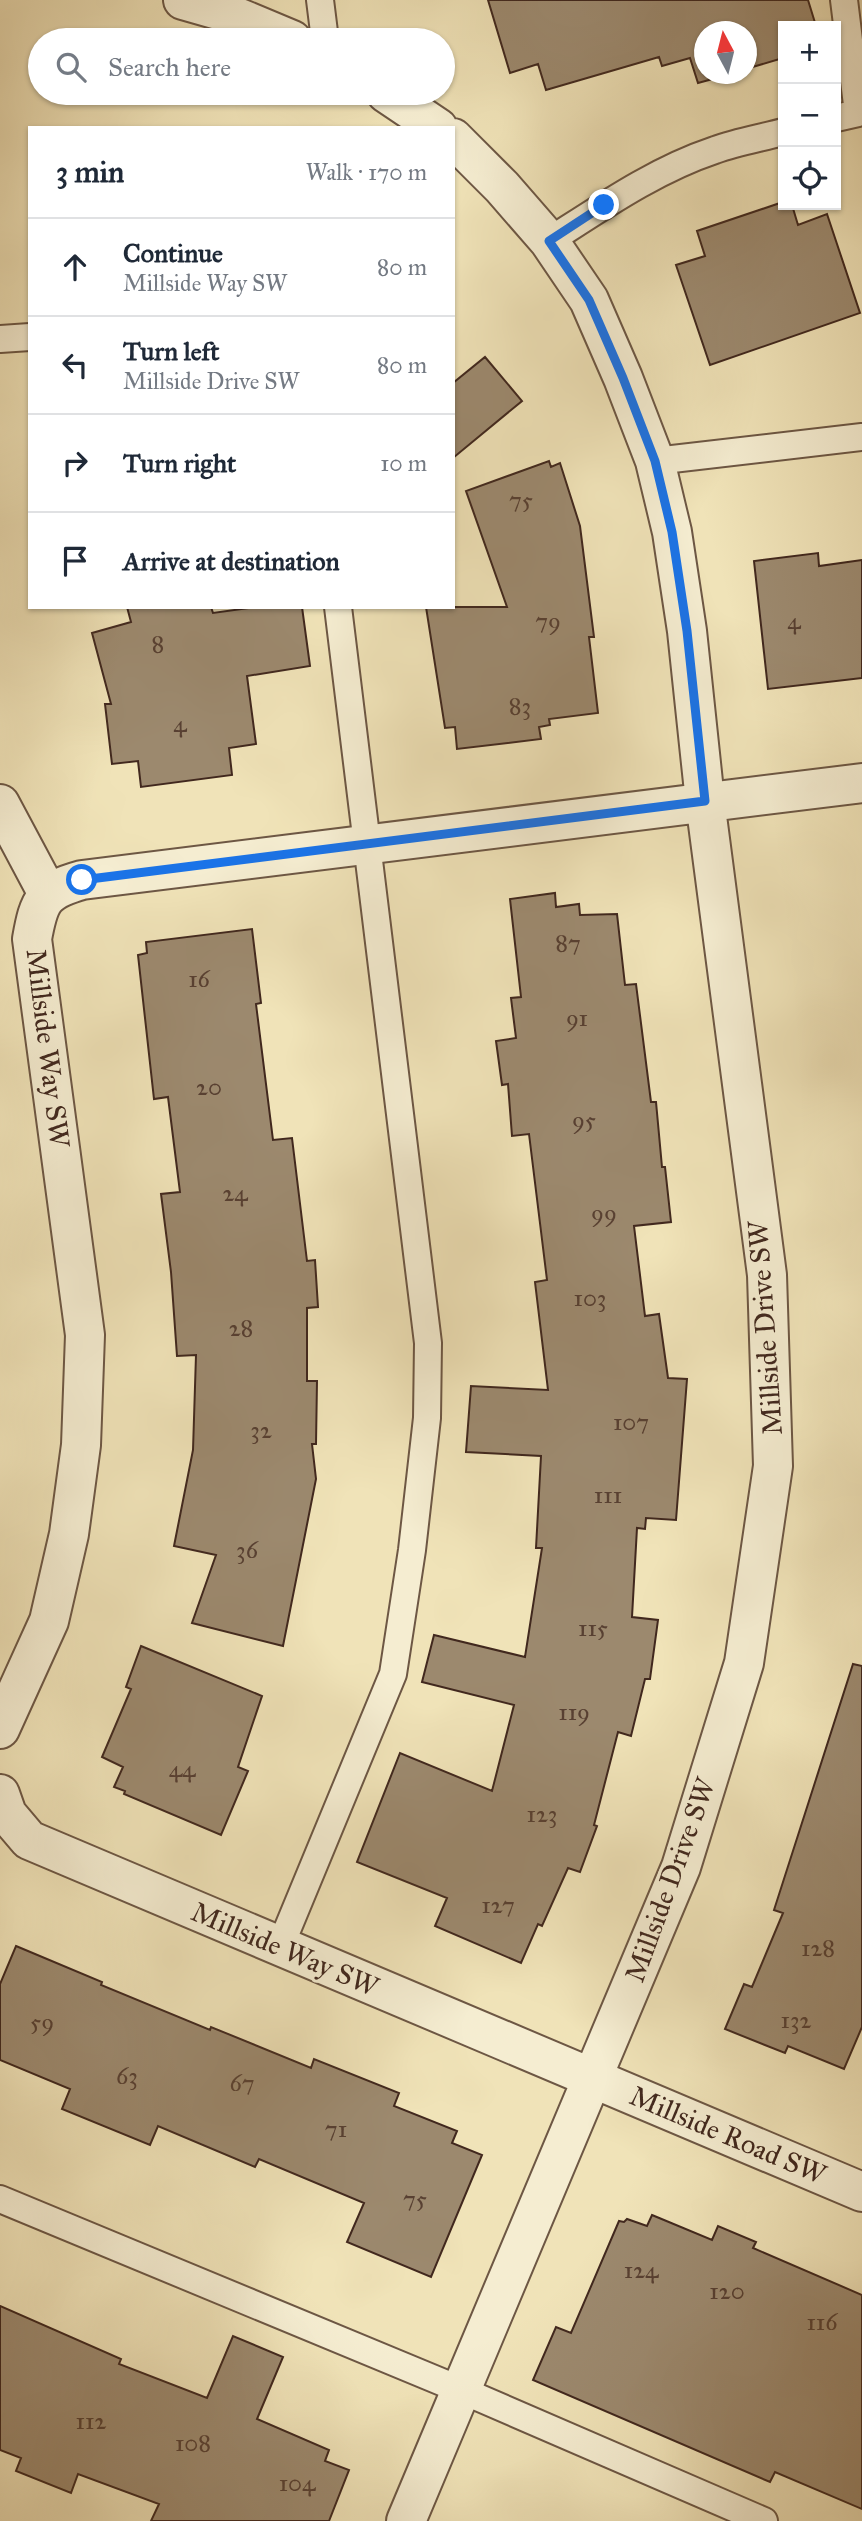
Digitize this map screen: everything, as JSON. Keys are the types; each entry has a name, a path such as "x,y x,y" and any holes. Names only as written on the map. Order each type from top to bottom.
{"street":[{"path":"183,0 226,12 264,28"},
{"path":"404,105 435,126"},
{"name":"Millside Drive SW","path":"406,2521 681,1867 744,1663 773,1466 766,1275 681,594 672,532 655,461 589,300 549,241 502,187 455,140"},
{"path":"0,804 48,894 82,880 862,783"},
{"name":"Millside Way SW","path":"0,1729 49,1621 69,1534 80,1445 85,1335 32,939 37,910 48,894"},
{"name":"Millside Way SW","path":"0,1794 7,1814 29,1840 594,2078"},
{"name":"Millside Road SW","path":"594,2078 862,2192"}],"lane":[{"path":"320,0 324,28"},
{"path":"841,117 858,113 844,0"},
{"path":"549,241 652,178 715,150 778,133"},
{"path":"0,339 28,337"},
{"path":"655,461 862,437"},
{"path":"280,1947 393,1674 412,1550 427,1418 428,1343 338,609"},
{"path":"0,2200 461,2390 764,2521"}],"building":[{"path":"488,0 808,0 814,21 778,21 778,59 757,66 757,21 694,21 694,70 690,58 662,66 659,57 546,90 538,64 510,73"},
{"path":"778,204 778,210 794,210 798,225 827,214 860,313 710,365 676,265 705,256 697,231"},
{"path":"485,357 522,401 455,456 455,381"},
{"path":"549,461 551,467 560,463 580,526 594,637 589,637 598,713 549,719 550,725 539,727 541,739 457,749 455,727 445,728 426,609 507,607 466,491"},
{"path":"818,553 819,566 862,560 862,678 768,689 754,561"},
{"path":"128,609 212,609 213,613 242,609 302,609 310,666 247,676 256,744 229,748 232,775 141,787 138,761 112,764 105,704 111,704 92,633 131,622"},
{"path":"555,893 556,907 579,904 580,915 617,914 625,985 636,984 651,1102 656,1102 662,1167 665,1167 671,1222 634,1226 645,1316 659,1314 668,1378 687,1379 676,1520 646,1518 645,1529 637,1528 632,1617 658,1620 650,1679 645,1679 631,1736 618,1732 594,1825 597,1826 580,1872 568,1868 542,1926 538,1924 521,1963 435,1926 447,1898 357,1862 400,1753 492,1791 514,1705 422,1682 434,1635 525,1657 542,1548 536,1548 541,1456 466,1452 471,1386 548,1390 535,1282 547,1280 529,1134 512,1136 508,1084 502,1085 496,1041 516,1038 511,998 521,997 510,899"},
{"path":"252,929 261,1003 256,1004 273,1140 292,1138 307,1261 315,1260 318,1307 307,1308 307,1381 317,1381 316,1444 312,1444 316,1479 283,1646 192,1623 216,1555 174,1546 193,1450 196,1355 177,1356 171,1272 161,1194 180,1192 168,1097 154,1099 138,955 147,953 146,942"},
{"path":"141,1646 262,1696 238,1767 248,1771 221,1835 124,1794 125,1791 114,1787 123,1767 102,1757 131,1689 126,1687"},
{"path":"853,1664 862,1666 862,2027 844,2069 788,2046 785,2053 725,2029 744,1984 752,1987 783,1913 774,1910"},
{"path":"16,1946 210,2030 211,2027 311,2068 314,2059 399,2093 394,2106 457,2131 452,2143 482,2155 431,2277 347,2242 364,2203 259,2159 255,2167 158,2126 150,2145 62,2109 70,2089 0,2060 0,1984"},
{"path":"652,2215 712,2240 718,2226 756,2242 753,2248 862,2295 862,2509 775,2472 770,2482 533,2380 556,2327 571,2333 619,2221 624,2222 627,2219 647,2226"},
{"path":"0,2306 121,2359 119,2364 207,2398 233,2336 283,2357 257,2419 329,2450 325,2461 349,2470 329,2521 151,2521 159,2504 78,2474 71,2493 16,2471 21,2458 0,2450"}],"route":[{"path":"82,880 705,801 687,631 672,532 655,461 589,300 549,241 604,205"}]}
